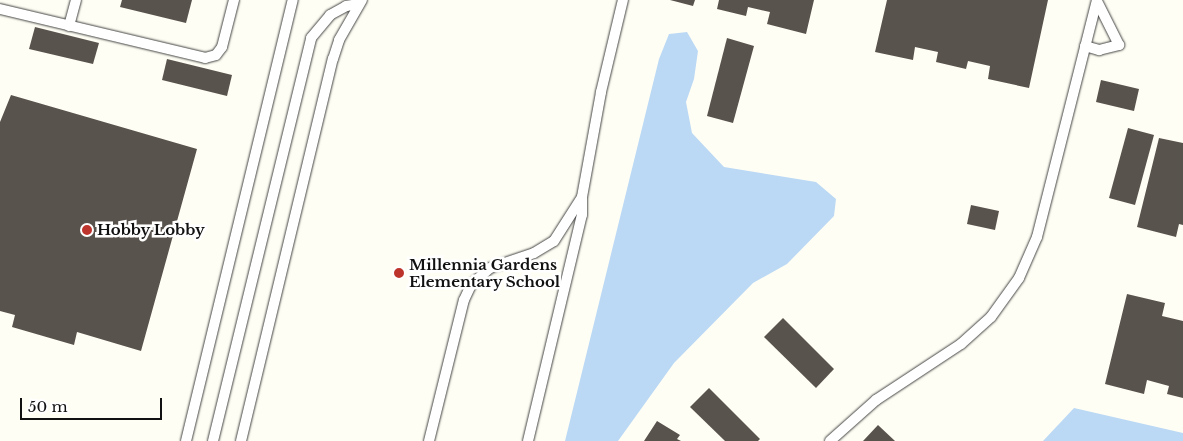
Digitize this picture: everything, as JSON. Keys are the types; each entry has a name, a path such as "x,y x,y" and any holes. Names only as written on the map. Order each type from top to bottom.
{"lane":[{"path":"12,0 5,10 200,58 210,57 222,47 234,0"},
{"path":"69,26 76,0"},
{"path":"186,441 293,0"},
{"path":"528,441 582,215 582,197 604,78 623,0"},
{"path":"1085,46 1099,50 1119,45 1097,0"},
{"path":"830,441 876,400 961,344 991,317 1019,278 1037,237 1097,0"},
{"path":"213,441 311,38 330,15 346,6 360,2"},
{"path":"241,441 333,59 360,2"},
{"path":"430,441 464,300 472,285 490,268 534,253 554,241 582,197"}],"water":[{"path":"687,32 698,51 694,79 686,102 692,133 724,167 816,182 836,199 834,216 787,264 753,283 674,363 618,441 565,441 659,59 669,34"},
{"path":"1074,408 1183,433 1183,441 1043,441"}],"building":[{"path":"122,0 192,0 186,23 120,7"},
{"path":"670,0 695,0 693,6"},
{"path":"719,0 814,0 806,34 767,24 770,12 748,7 746,16 717,9"},
{"path":"887,0 1048,0 1029,88 988,79 990,66 968,61 966,69 936,62 938,52 915,47 913,60 875,52"},
{"path":"35,27 99,43 93,64 29,49"},
{"path":"727,38 754,46 733,123 707,116"},
{"path":"167,59 232,75 227,96 162,80"},
{"path":"1101,80 1139,89 1134,111 1096,102"},
{"name":"Hobby Lobby","path":"11,95 197,149 141,351 77,332 74,345 12,327 15,315 0,311 0,122"},
{"path":"1128,128 1154,135 1135,205 1109,198"},
{"path":"1159,138 1183,143 1183,225 1179,224 1176,237 1137,227"},
{"path":"971,205 999,211 995,230 967,224"},
{"path":"1127,294 1165,303 1162,316 1183,321 1183,398 1167,394 1169,386 1147,380 1144,394 1105,384"},
{"path":"783,318 834,369 816,388 764,337"},
{"path":"709,388 760,439 758,441 725,441 690,407"},
{"path":"657,421 680,435 677,439 681,441 644,441"},
{"path":"878,425 895,441 863,441"}],"place":[{"name":"Hobby Lobby","path":"87,230"},
{"name":"Millennia Gardens Elementary School","path":"399,273"}]}
